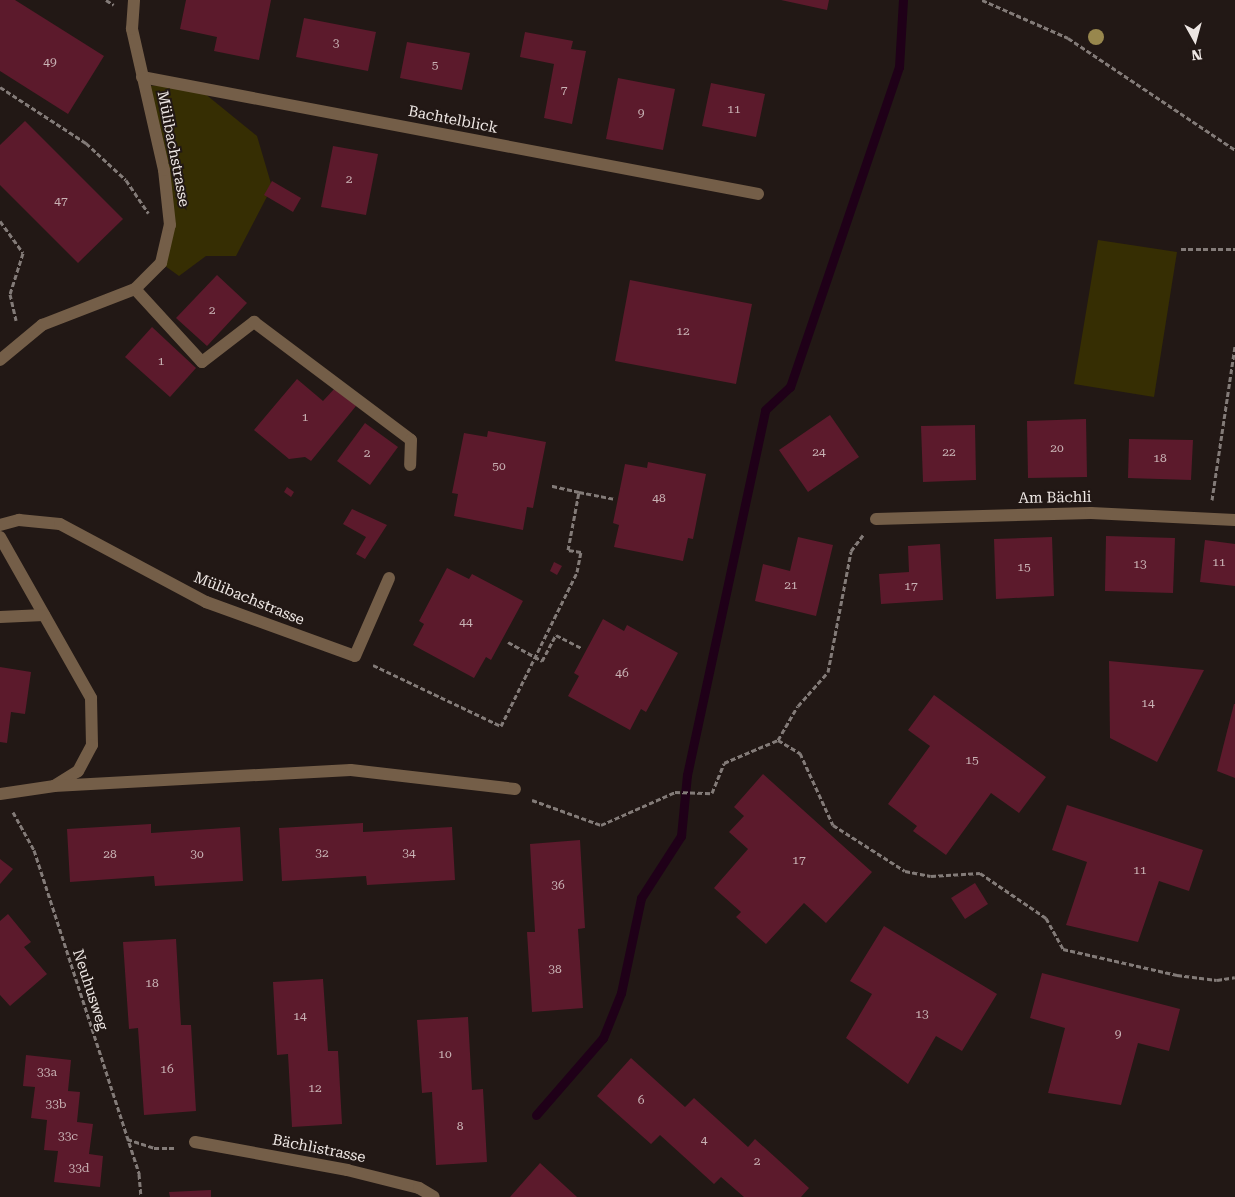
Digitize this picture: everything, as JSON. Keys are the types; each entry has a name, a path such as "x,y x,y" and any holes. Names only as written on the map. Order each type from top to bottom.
{"street":[{"name":"Mülibachstrasse","path":"0,360 42,325 135,289 161,263 170,225 164,170 132,30 134,0"},
{"name":"Bachtelblick","path":"142,77 758,194"},
{"path":"135,289 202,362 254,322 411,440 410,465"},
{"name":"Am Bächli","path":"876,519 1091,513 1235,520"},
{"name":"Mülibachstrasse","path":"0,525 19,520 60,524 206,602 355,656"},
{"path":"0,537 91,698 92,745 78,771 54,786"},
{"path":"355,656 388,578"},
{"path":"0,617 44,616"},
{"path":"2,794 54,786 351,770 515,789"},
{"name":"Bächlistrasse","path":"195,1142 347,1170 419,1188 434,1197"}],"path":[{"path":"982,0 1068,38 1235,150"},
{"path":"0,87 86,143 126,180 166,240"},
{"path":"0,221 23,252 10,294 22,342"},
{"path":"1181,249 1235,249"},
{"path":"1209,518 1235,346"},
{"path":"552,486 614,498"},
{"path":"355,656 501,726 577,572 581,552 568,550 579,492"},
{"path":"515,789 528,799 601,825 680,792 702,795 716,789 724,763 778,740 798,706 828,672 850,551 876,519"},
{"path":"508,642 542,661 556,635 580,648"},
{"path":"778,740 800,753 833,825 906,871 930,876 980,874 1046,918 1063,949 1177,975 1217,980 1235,976"},
{"name":"Neuhusweg","path":"2,794 34,850 126,1139 139,1174 141,1197"},
{"path":"126,1139 154,1148 195,1142"}],"shaded area":[{"path":"193,84 257,136 272,187 236,256 206,256 179,276 161,263 170,225 144,86"},
{"path":"1098,240 1177,252 1154,397 1074,384"}],"building":[{"path":"0,0 15,0 104,56 68,114 0,71"},
{"path":"186,0 271,0 259,60 214,51 217,37 180,29"},
{"path":"781,0 829,0 827,10"},
{"path":"304,18 376,32 368,71 296,57"},
{"path":"525,32 573,41 571,49 586,51 572,124 544,118 554,64 520,57"},
{"path":"407,42 470,53 462,90 400,78"},
{"path":"618,78 675,89 663,150 606,139"},
{"path":"711,83 765,94 756,137 702,126"},
{"path":"25,121 123,219 78,263 0,185 0,145"},
{"path":"333,146 378,154 366,215 321,207"},
{"path":"272,181 301,198 293,212 264,195"},
{"path":"217,275 247,303 207,346 176,318"},
{"path":"630,280 752,304 736,384 615,361"},
{"path":"152,327 196,368 170,397 125,357"},
{"path":"297,379 323,401 336,387 356,406 311,461 305,457 289,459 254,430"},
{"path":"830,415 859,457 808,492 779,450"},
{"path":"1086,419 1087,477 1028,478 1027,421"},
{"path":"365,423 398,447 370,485 337,461"},
{"path":"975,425 976,480 923,482 921,426"},
{"path":"488,431 546,442 533,508 527,507 523,530 454,516 458,494 452,493 464,433 487,437"},
{"path":"1129,439 1193,440 1191,480 1128,478"},
{"path":"648,462 706,474 693,539 688,538 683,561 614,547 619,525 613,523 625,464 647,468"},
{"path":"287,487 294,492 291,497 284,492"},
{"path":"352,509 387,525 365,559 356,554 366,537 343,524"},
{"path":"1106,536 1175,538 1173,593 1105,591"},
{"path":"798,537 833,545 816,616 755,601 763,564 790,571"},
{"path":"1052,537 1054,596 996,599 994,539"},
{"path":"1205,540 1235,544 1235,586 1200,582"},
{"path":"940,544 943,600 881,604 879,574 909,572 908,546"},
{"path":"554,562 562,566 557,575 550,571"},
{"path":"447,568 469,579 472,574 523,601 491,660 486,657 474,678 413,645 424,624 419,621"},
{"path":"603,619 624,631 627,625 678,653 646,712 641,709 630,730 568,696 579,676 574,673"},
{"path":"1109,661 1204,670 1157,762 1110,738"},
{"path":"0,667 31,672 25,714 11,712 7,743 0,742"},
{"path":"934,695 1046,777 1019,813 991,793 946,855 913,831 917,826 888,804 930,746 908,730"},
{"path":"1235,704 1235,778 1217,771"},
{"path":"763,774 872,872 826,923 804,903 766,944 736,917 741,912 714,888 748,849 729,832 744,816 734,807"},
{"path":"1067,805 1203,850 1189,891 1159,881 1138,942 1066,925 1087,862 1052,850"},
{"path":"363,823 363,832 452,827 455,880 367,885 366,876 282,881 279,828"},
{"path":"151,824 151,833 240,827 243,881 155,886 154,876 70,882 67,829"},
{"path":"580,840 585,928 578,929 583,1008 532,1012 527,932 535,932 530,844"},
{"path":"0,859 13,869 0,884"},
{"path":"975,883 988,904 965,919 951,898"},
{"path":"8,914 31,942 24,947 47,974 10,1006 0,995 0,921"},
{"path":"884,926 997,994 962,1051 936,1036 908,1084 846,1038 872,994 850,981"},
{"path":"176,939 181,1025 191,1025 196,1111 144,1115 138,1028 129,1029 123,942"},
{"path":"1042,973 1180,1009 1169,1051 1138,1043 1121,1105 1048,1093 1065,1028 1030,1018"},
{"path":"323,979 328,1051 338,1051 342,1124 292,1127 288,1054 277,1055 273,982"},
{"path":"468,1017 472,1090 483,1089 487,1162 436,1165 432,1092 422,1093 417,1020"},
{"path":"26,1055 71,1060 68,1091 80,1092 77,1122 93,1124 89,1154 103,1156 100,1187 54,1182 58,1151 44,1150 47,1120 31,1118 35,1087 23,1086"},
{"path":"631,1058 685,1107 694,1098 748,1147 755,1139 809,1188 801,1197 744,1197 721,1177 714,1184 660,1135 651,1144 597,1096"},
{"path":"540,1163 577,1197 510,1197"},
{"path":"211,1190 211,1197 170,1197 169,1192"}],"waterway":[{"path":"536,1115 603,1038 621,993 641,898 681,836 687,775 765,410 790,387 899,67 903,0"}]}
